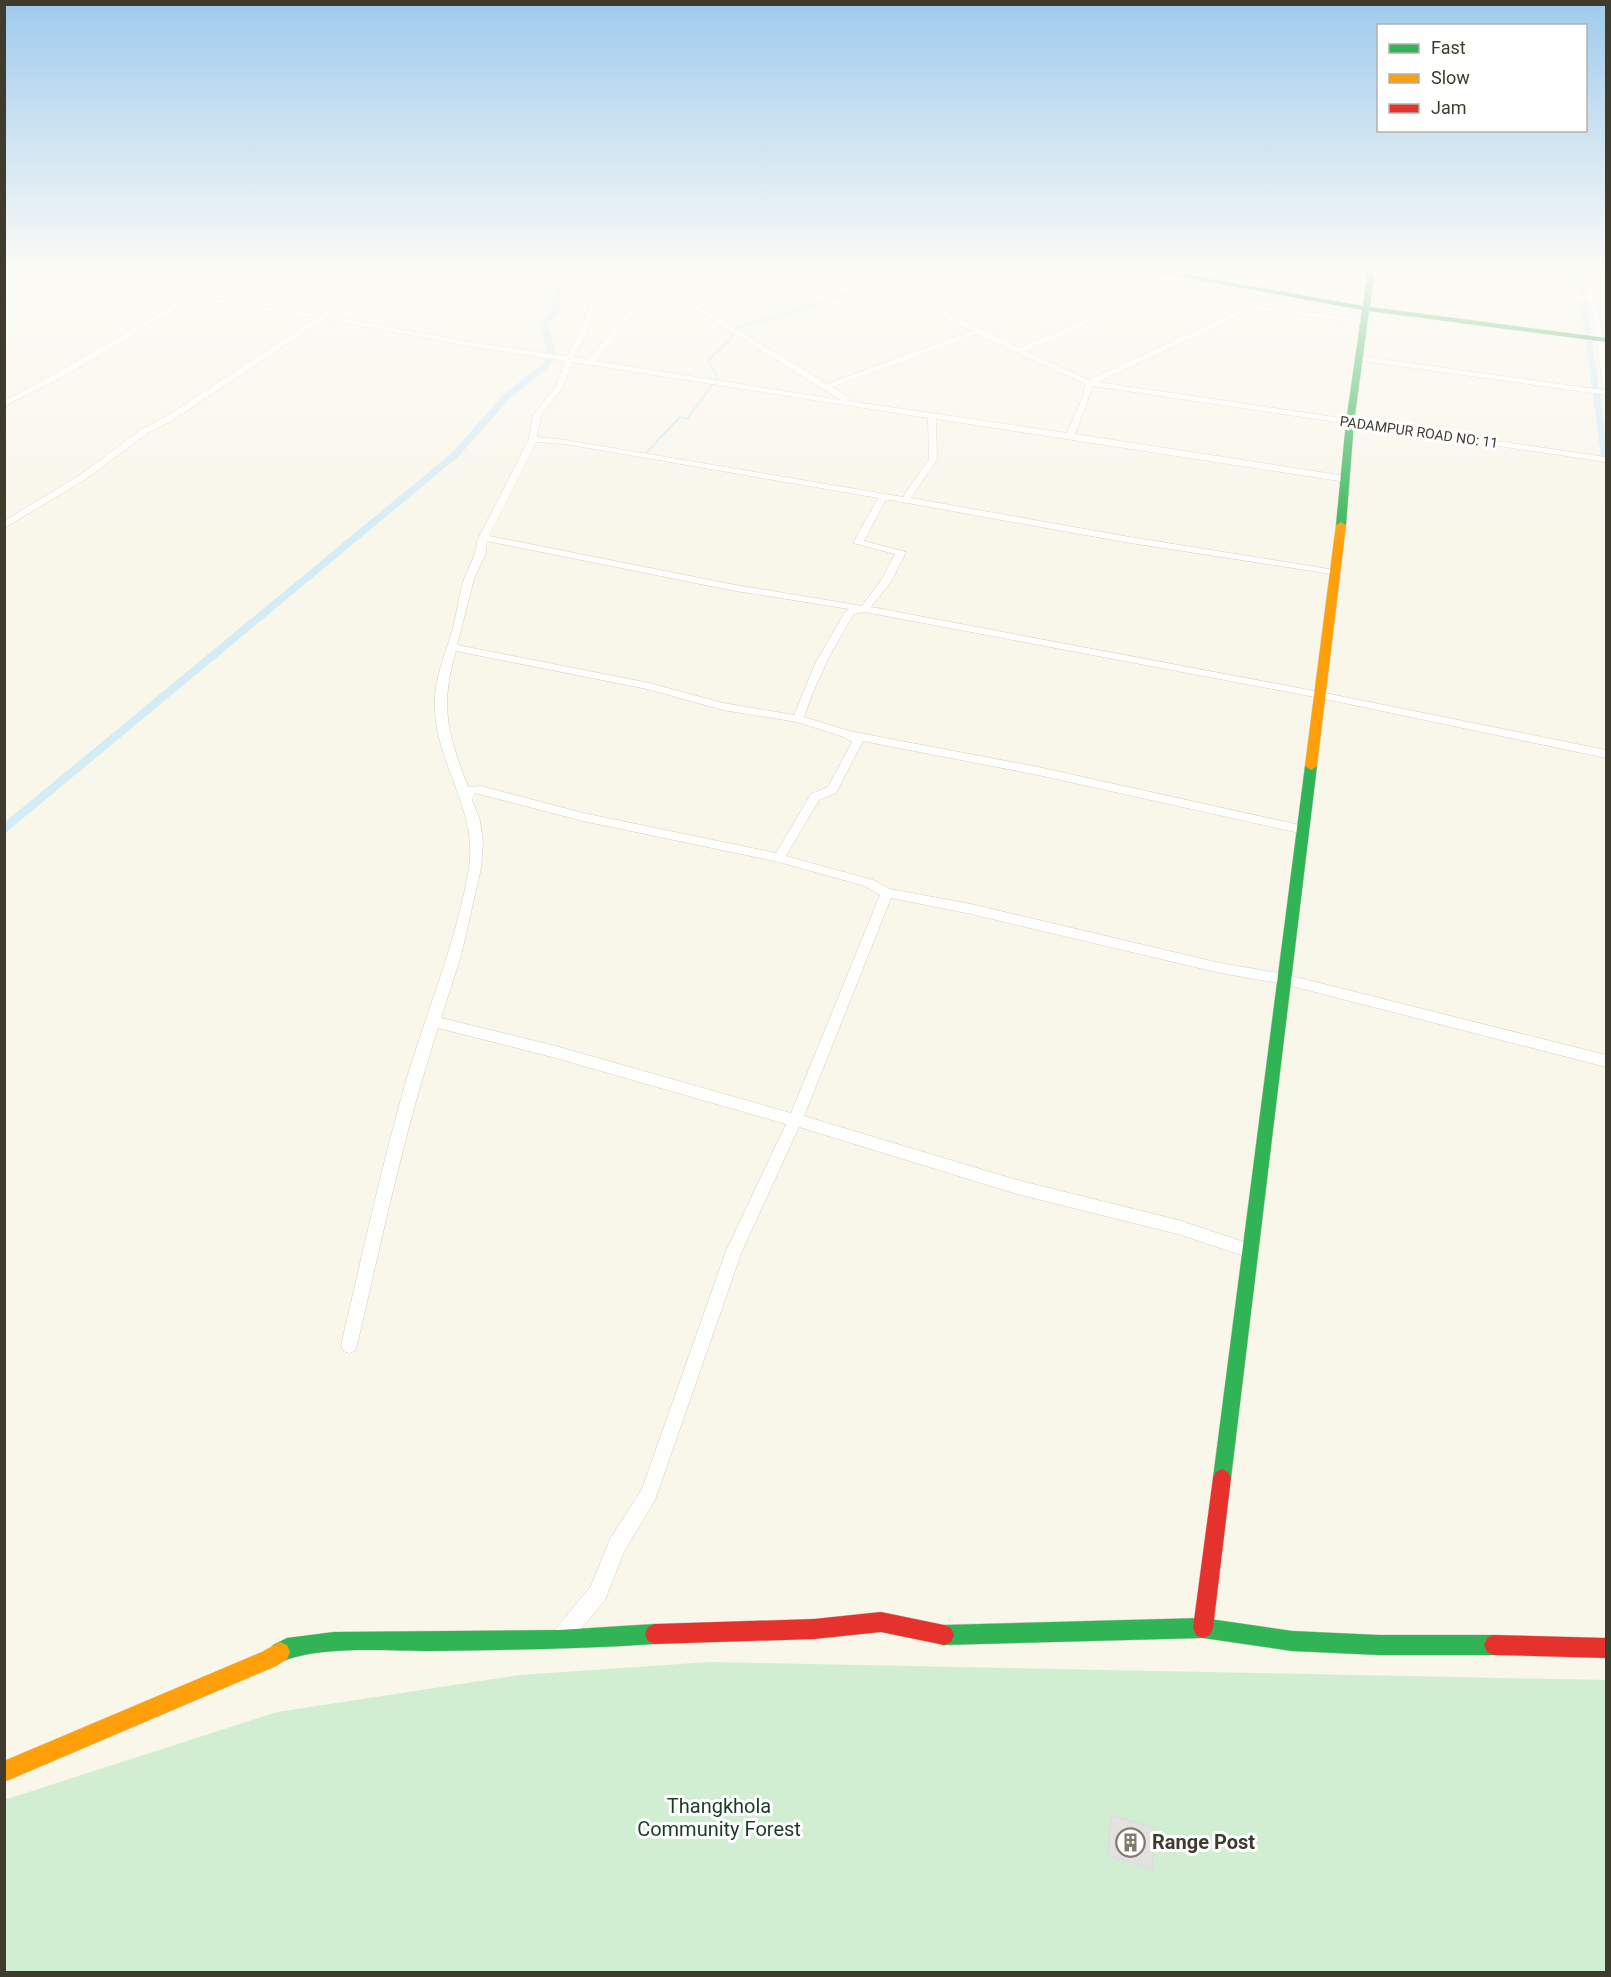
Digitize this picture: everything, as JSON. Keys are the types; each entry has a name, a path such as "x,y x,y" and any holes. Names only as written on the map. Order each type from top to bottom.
{"street":[{"path":"4,404 76,363"},
{"path":"4,525 78,480 145,431 170,418 253,363"},
{"path":"350,1345 396,1147 432,1021 454,956 474,868 476,832 467,798 444,737 440,709 443,676 450,647 458,630 469,579 481,553 482,541 533,438 537,415 560,386 569,363"},
{"path":"603,363 1346,479"},
{"path":"788,363 828,386 850,402"},
{"path":"828,386 890,363"},
{"name":"PADAMPUR ROAD NO: 11","path":"1048,363 1089,383 1606,460"},
{"path":"1070,436 1072,424 1089,390 1089,383 1131,363"},
{"path":"1203,1628 1304,830 1358,363"},
{"path":"1398,363 1606,391 1605,363"},
{"path":"905,500 933,459 931,419 934,416"},
{"path":"533,438 1335,573"},
{"path":"798,719 804,700 838,630 850,612 865,609 887,580 901,552 858,543 882,499 889,498"},
{"path":"485,538 730,587 865,609 1320,695 1606,754"},
{"path":"450,647 649,687 669,694 741,710 798,719 848,734 1038,771 1304,830"},
{"path":"779,858 815,797 832,790 858,741 848,734"},
{"path":"467,798 472,789 583,817 779,858 868,883 887,892 971,909 1220,968 1284,979 1606,1061"},
{"path":"558,1641 598,1593 617,1546 649,1494 734,1251 795,1120 887,892"},
{"path":"432,1021 552,1051 795,1120 1017,1187 1178,1227 1250,1251"},
{"path":"4,1772 269,1659 291,1647 334,1642 558,1641 651,1634 814,1629 881,1622 951,1636 1203,1628 1292,1641 1378,1646 1606,1648"}],"green space":[{"name":"Thangkhola Community Forest","path":"710,1662 1606,1680 1606,1972 5,1972 4,1800 277,1712 519,1675"}],"building":[{"name":"Range Post","path":"1111,1815 1154,1828 1152,1869 1108,1855"}],"waterway":[{"path":"4,830 456,454 506,397 547,363"},
{"path":"646,453 680,417 687,419 718,377 710,363"},
{"path":"1592,363 1606,462"}],"traffic: fast":[{"path":"1341,525 1350,422 1358,363"},
{"path":"1222,1478 1311,766"},
{"path":"944,1635 1203,1628 1292,1641 1379,1645 1494,1645"},
{"path":"280,1652 287,1648 334,1642 559,1640 655,1634"}],"traffic: slow":[{"path":"1311,766 1341,525"},
{"path":"4,1772 269,1659 280,1652"}],"traffic: jam":[{"path":"1203,1628 1222,1478"},
{"path":"655,1634 814,1629 881,1622 944,1635"},
{"path":"1494,1645 1606,1648"}],"place":[{"name":"Range Post","path":"1131,1842"}]}
